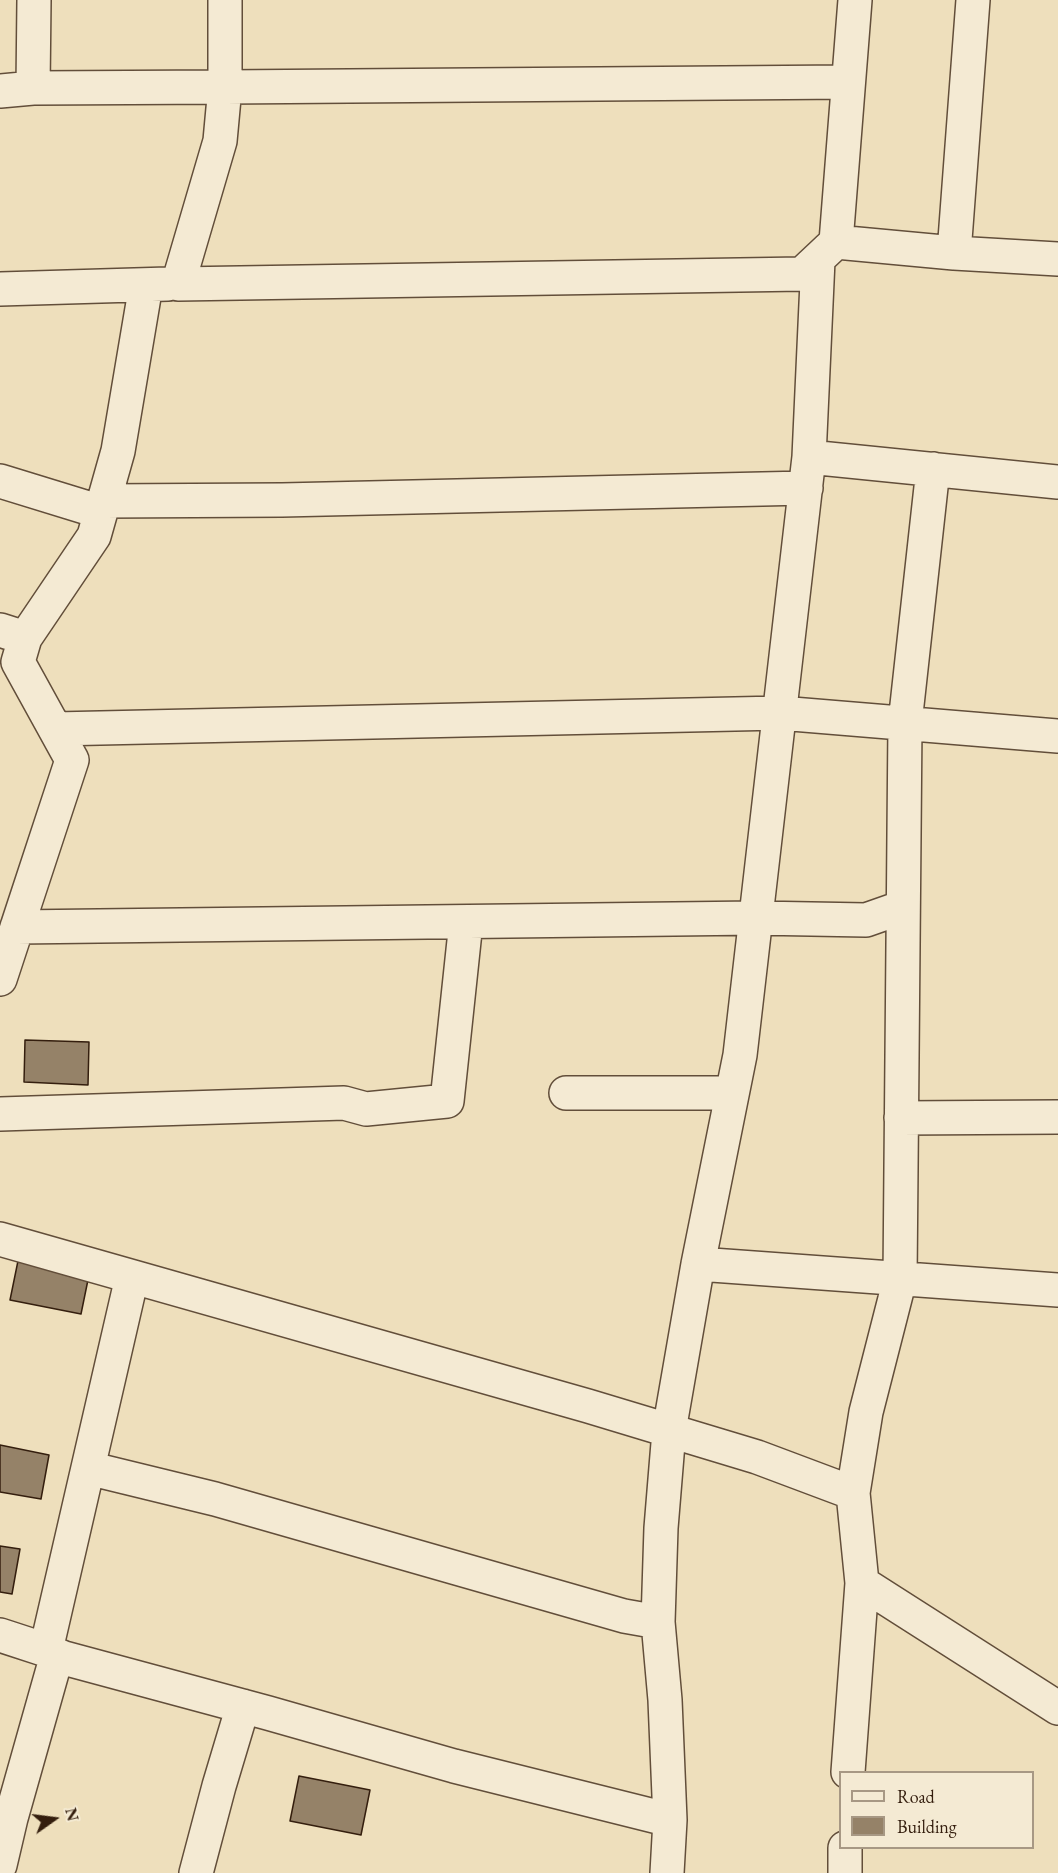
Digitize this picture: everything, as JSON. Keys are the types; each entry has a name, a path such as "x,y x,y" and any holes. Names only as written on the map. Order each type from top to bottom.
{"street":[{"path":"33,88 34,0"},
{"path":"178,284 220,141 225,87 225,0"},
{"path":"667,1873 670,1820 665,1700 658,1622 661,1528 669,1431 698,1264 740,1055 808,472 827,251 848,82 855,0"},
{"path":"954,253 973,0"},
{"path":"0,91 33,88 848,82"},
{"path":"0,290 178,284 802,274 827,251 954,253 1058,259"},
{"path":"0,979 72,760 18,662 13,634 94,536 118,452 146,285"},
{"path":"848,1771 862,1583 853,1493 866,1412 900,1279 904,723 933,469"},
{"path":"0,481 102,506 282,500 808,472 933,469 1058,482"},
{"path":"55,729 780,713 1058,736"},
{"path":"17,927 756,918 866,920 903,907"},
{"path":"0,1114 344,1103 366,1109 447,1101 466,922"},
{"path":"566,1093 732,1093"},
{"path":"901,1118 1058,1117"},
{"path":"0,1239 588,1406 757,1457 853,1493"},
{"path":"698,1264 1058,1290"},
{"path":"0,1865 52,1652 88,1468 132,1276"},
{"path":"88,1468 215,1499 624,1616 658,1622"},
{"path":"862,1583 1058,1708"},
{"path":"0,1635 52,1652 454,1766 670,1820"},
{"path":"196,1873 243,1706"},
{"path":"844,1849 845,1873"}],"building":[{"path":"25,1040 89,1042 88,1085 24,1082"},
{"path":"19,1256 90,1270 81,1314 10,1300"},
{"path":"0,1445 49,1455 41,1499 0,1492"},
{"path":"0,1546 20,1549 12,1594 0,1592"},
{"path":"299,1776 370,1790 361,1835 290,1821"}]}
